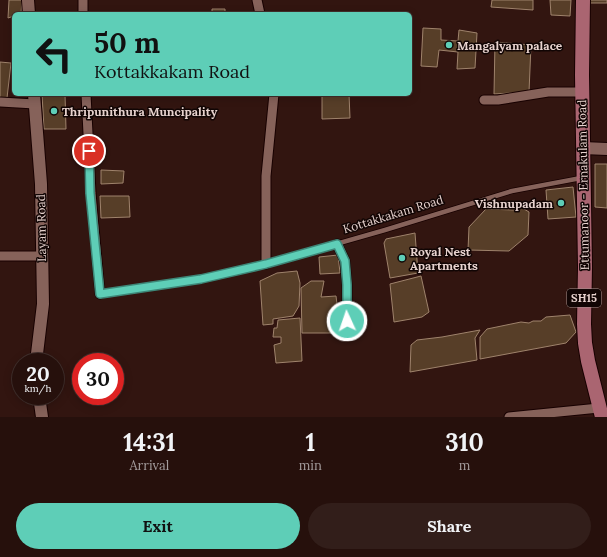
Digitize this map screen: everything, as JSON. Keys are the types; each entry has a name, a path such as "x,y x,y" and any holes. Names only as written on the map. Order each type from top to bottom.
{"main road":[{"name":"Ettumanoor - Ernakulam Road","path":"583,0 582,92 585,337 588,361 600,412"}],"street":[{"path":"28,0 28,12"},
{"path":"83,0 83,12"},
{"path":"257,0 260,12"},
{"path":"484,100 498,100 548,92 582,92"},
{"name":"Kottakkakam Road","path":"86,96 90,193 100,294"},
{"path":"266,264 266,176 274,96"},
{"path":"0,102 35,99"},
{"name":"Layam Road","path":"35,99 41,184 43,304 37,353"},
{"path":"583,148 607,149"},
{"path":"337,244 345,261 347,321"},
{"path":"0,256 42,256"},
{"path":"40,405 42,417"},
{"path":"509,417 600,412"}],"lane":[{"name":"Kottakkakam Road","path":"100,294 201,279 266,264 512,191 584,178"}],"building":[{"path":"9,0 22,0 21,12 12,12 12,17 8,18"},
{"path":"492,0 533,0 533,10 491,7"},
{"path":"550,0 571,0 570,16 551,15"},
{"path":"589,0 607,0 607,3 589,3"},
{"path":"212,9 225,9 225,12 212,12"},
{"name":"Mangalyam palace","path":"423,28 441,29 441,40 458,41 459,30 477,33 475,68 457,69 458,52 439,50 437,67 421,66"},
{"path":"495,42 531,45 529,92 494,94"},
{"path":"0,62 11,63 7,98 0,98"},
{"name":"Thripunithura Muncipality","path":"42,96 65,96 66,129 44,129"},
{"path":"322,96 349,96 350,118 322,119"},
{"path":"595,164 607,164 607,208 595,207"},
{"path":"101,170 124,171 123,183 101,184"},
{"name":"Vishnupadam","path":"573,187 576,217 548,219 546,190"},
{"path":"100,196 129,196 130,217 101,218"},
{"path":"519,206 529,212 528,235 509,251 468,250 469,227 486,209 514,210"},
{"name":"Royal Nest Apartments","path":"415,233 418,273 390,278 384,243 386,239"},
{"path":"338,255 340,273 320,274 319,257"},
{"path":"297,271 300,283 299,306 293,316 273,319 273,324 263,325 260,281 277,273"},
{"path":"421,276 429,312 422,317 394,322 390,284"},
{"path":"311,281 324,281 321,297 336,296 340,329 332,333 302,333 301,288"},
{"path":"570,315 576,332 566,343 480,359 480,337 487,329 521,322 529,323 533,321 541,321 546,317"},
{"path":"300,318 302,361 276,363 274,345 281,343 281,337 273,337 274,328 277,328 278,320"},
{"path":"480,330 475,338 477,360 410,372 411,345 417,340"}],"place":[{"name":"Mangalyam palace","path":"449,45"},
{"name":"Thripunithura Muncipality","path":"54,111"},
{"name":"Vishnupadam","path":"561,203"},
{"name":"Royal Nest Apartments","path":"402,258"}],"route":[{"path":"89,151 90,193 100,294 201,279 266,264 337,244 345,261 347,321"}]}
